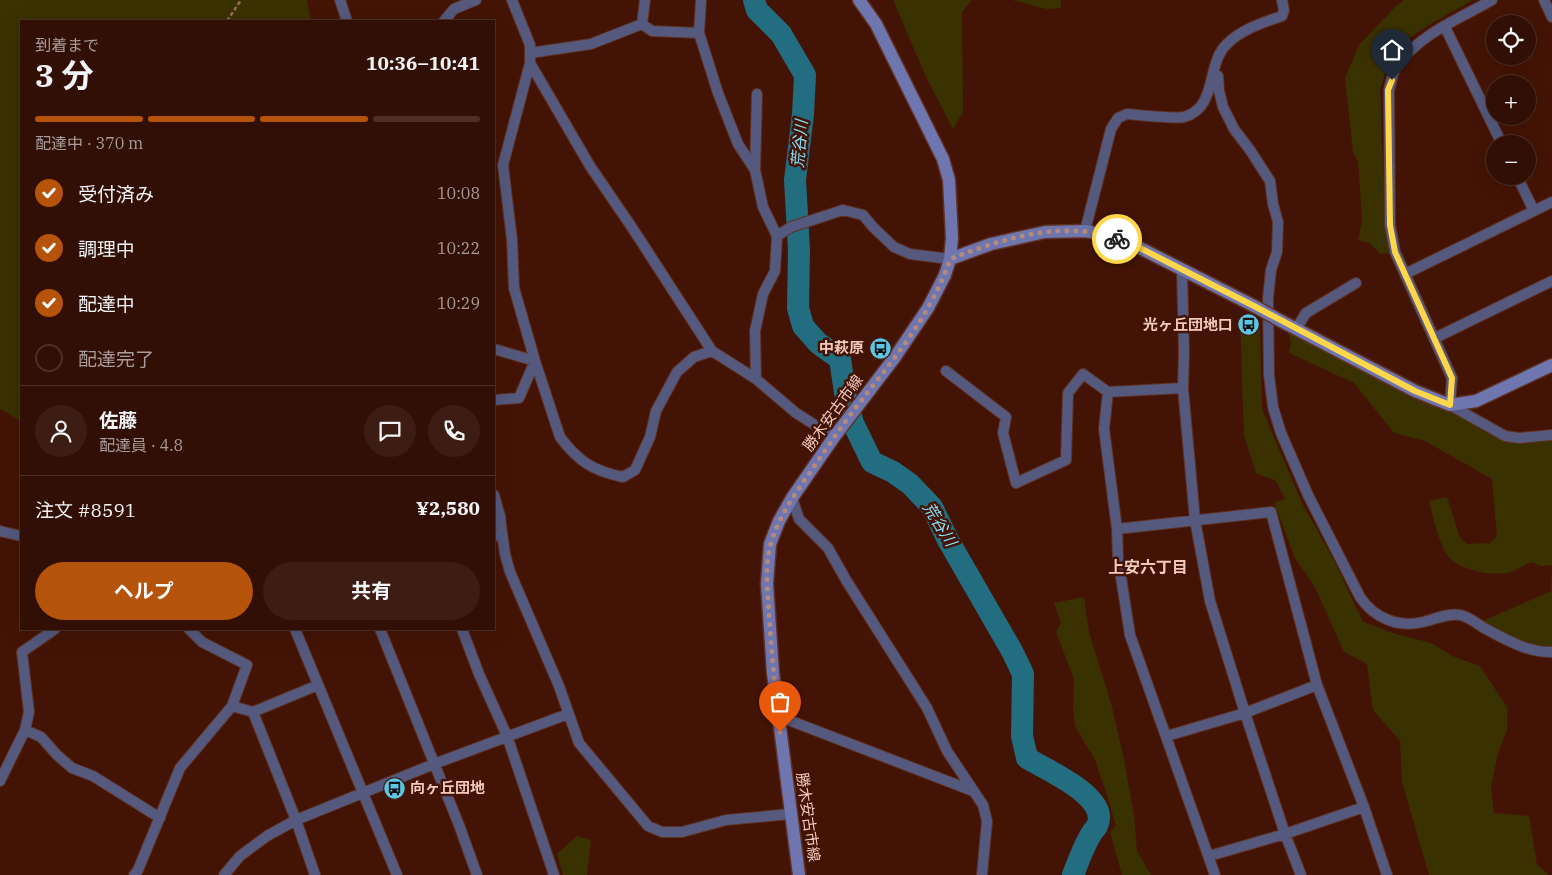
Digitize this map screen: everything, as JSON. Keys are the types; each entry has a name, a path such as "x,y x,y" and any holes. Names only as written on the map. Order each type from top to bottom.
{"main road":[{"name":"勝木安古市線","path":"799,875 778,716 767,584 770,544 779,521 792,498 837,433 895,357 928,308 945,275 950,259 952,238 949,180 943,159 876,24 859,0"},
{"path":"950,259 991,244 1045,232 1085,231 1106,235 1136,246 1415,391 1450,405 1476,401 1552,365"}],"street":[{"path":"340,0 347,20"},
{"path":"445,20 454,9 476,0"},
{"path":"512,0 530,45 530,58 503,165 512,240 514,288 560,437 567,446 592,468 623,477 635,470 650,437 656,411 677,372 694,357 712,352"},
{"path":"642,24 645,0"},
{"path":"701,0 700,33 718,93 738,144 755,170"},
{"path":"1085,231 1111,129 1118,118 1126,114 1184,117 1197,111 1205,101 1220,54 1226,44 1248,28 1282,16 1284,10 1282,0"},
{"path":"1492,0 1430,35 1408,52 1394,70 1388,90 1390,225 1395,252 1452,378 1450,405 1505,436 1519,438 1552,435"},
{"path":"1544,0 1552,16"},
{"path":"530,58 591,44 642,24"},
{"path":"642,24 652,31 700,33"},
{"path":"1445,27 1498,135"},
{"path":"530,58 590,166 712,352 756,379 796,413 837,433"},
{"path":"1214,73 1218,76 1223,107 1234,129 1256,158 1270,181 1272,204 1278,222 1277,252 1271,270 1268,298 1269,375 1273,407 1281,432 1308,494 1360,597 1367,608 1396,623 1405,625 1446,616 1462,615 1484,628 1529,649 1552,652"},
{"path":"756,379 755,331 763,294 775,272 777,236 763,207 755,170 757,94"},
{"path":"1521,185 1534,211"},
{"path":"1404,274 1552,202"},
{"path":"777,236 790,227 843,210 863,215 894,247 910,254 950,259"},
{"path":"1182,271 1183,388 1195,520 1210,602 1285,834 1301,875"},
{"path":"1435,338 1552,282"},
{"path":"1296,329 1306,314 1356,283"},
{"path":"495,349 535,361"},
{"path":"495,400 519,398 535,361"},
{"path":"946,371 1006,417 1003,433 1016,484 1066,460 1068,394 1083,374 1108,392 1183,388"},
{"path":"1108,392 1104,429 1117,529 1118,558 1130,635 1215,875"},
{"path":"495,498 500,516 498,535 510,572 559,686 579,743 648,826 662,832 682,832 726,820 790,814"},
{"path":"792,498 799,519 828,548 846,580 927,708 947,751 983,805 987,821 982,875"},
{"path":"1117,529 1271,512 1317,685 1364,807 1387,875"},
{"path":"0,531 20,536"},
{"path":"0,781 24,730 30,712 22,652 54,630"},
{"path":"134,875 138,870 180,768 232,706 247,665 202,642 190,630"},
{"path":"295,630 397,875"},
{"path":"380,630 460,825 478,875"},
{"path":"462,630 479,674 507,736 554,875"},
{"path":"232,706 253,712 318,685"},
{"path":"1167,736 1245,713 1317,685"},
{"path":"253,712 296,820 315,875"},
{"path":"224,875 240,856 267,836 296,820 434,764 568,714"},
{"path":"778,716 974,791"},
{"path":"24,730 41,737 72,768 93,776 160,818"},
{"path":"1209,856 1285,834 1364,807"}],"path":[{"path":"228,20 241,0"}],"shaded area":[{"path":"0,0 307,0 311,20 20,20 20,420 0,409"},
{"path":"893,0 972,0 962,12 963,112 953,129 926,77"},
{"path":"1012,0 1061,0 1061,8 1047,9"},
{"path":"1404,0 1473,0 1405,41 1388,64 1380,90 1385,227 1389,253 1381,254 1369,243 1358,240 1362,220 1358,161 1353,152 1345,78 1359,45"},
{"path":"1240,318 1260,327 1262,409 1302,503 1334,560 1363,622 1396,634 1431,643 1454,657 1480,666 1507,707 1507,730 1498,753 1491,787 1494,813 1529,816 1537,865 1549,875 1429,875 1402,782 1400,741 1373,710 1367,664 1344,652 1315,587 1295,558 1274,503 1285,499 1276,481 1256,473 1244,436"},
{"path":"1287,325 1465,417 1504,441 1552,441 1552,565 1541,566 1531,562 1510,572 1495,574 1468,569 1453,561 1442,545 1429,501 1447,497 1460,538 1467,544 1490,543 1497,536 1492,479 1425,441 1394,433 1354,383 1289,353 1291,344"},
{"path":"1552,571 1552,647 1534,646 1525,643 1483,621 1551,591"},
{"path":"1084,597 1089,632 1112,707 1124,759 1134,816 1137,851 1151,875 1122,875 1110,832 1116,826 1106,792 1095,760 1075,726 1073,708 1074,679 1056,632 1061,623 1054,603"},
{"path":"577,836 591,840 587,875 563,875 557,854"}],"waterway":[{"name":"荒谷川","path":"754,0 757,10 781,34 805,75 803,114 795,180 799,250 798,308 803,326 818,343 840,359 846,399 853,423 872,462 893,472 910,484 932,507 948,540 1012,651 1023,674 1022,736 1027,758 1061,777 1086,795 1095,805 1099,815 1097,826 1085,845 1073,875"}],"way so far":[{"path":"780,732 767,584 770,544 779,521 792,498 834,437 895,357 928,308 945,275 950,259 991,244 1045,232 1085,231 1117,239"}],"place":[{"name":"光ヶ丘団地口","path":"1249,325"},
{"name":"中萩原","path":"880,348"},
{"name":"向ヶ丘団地","path":"394,788"}],"district":[{"name":"上安六丁目","path":"1148,567"}],"route":[{"path":"1117,239 1136,246 1254,306 1415,391 1450,405 1452,378 1395,252 1390,225 1388,90 1392,80"}]}
